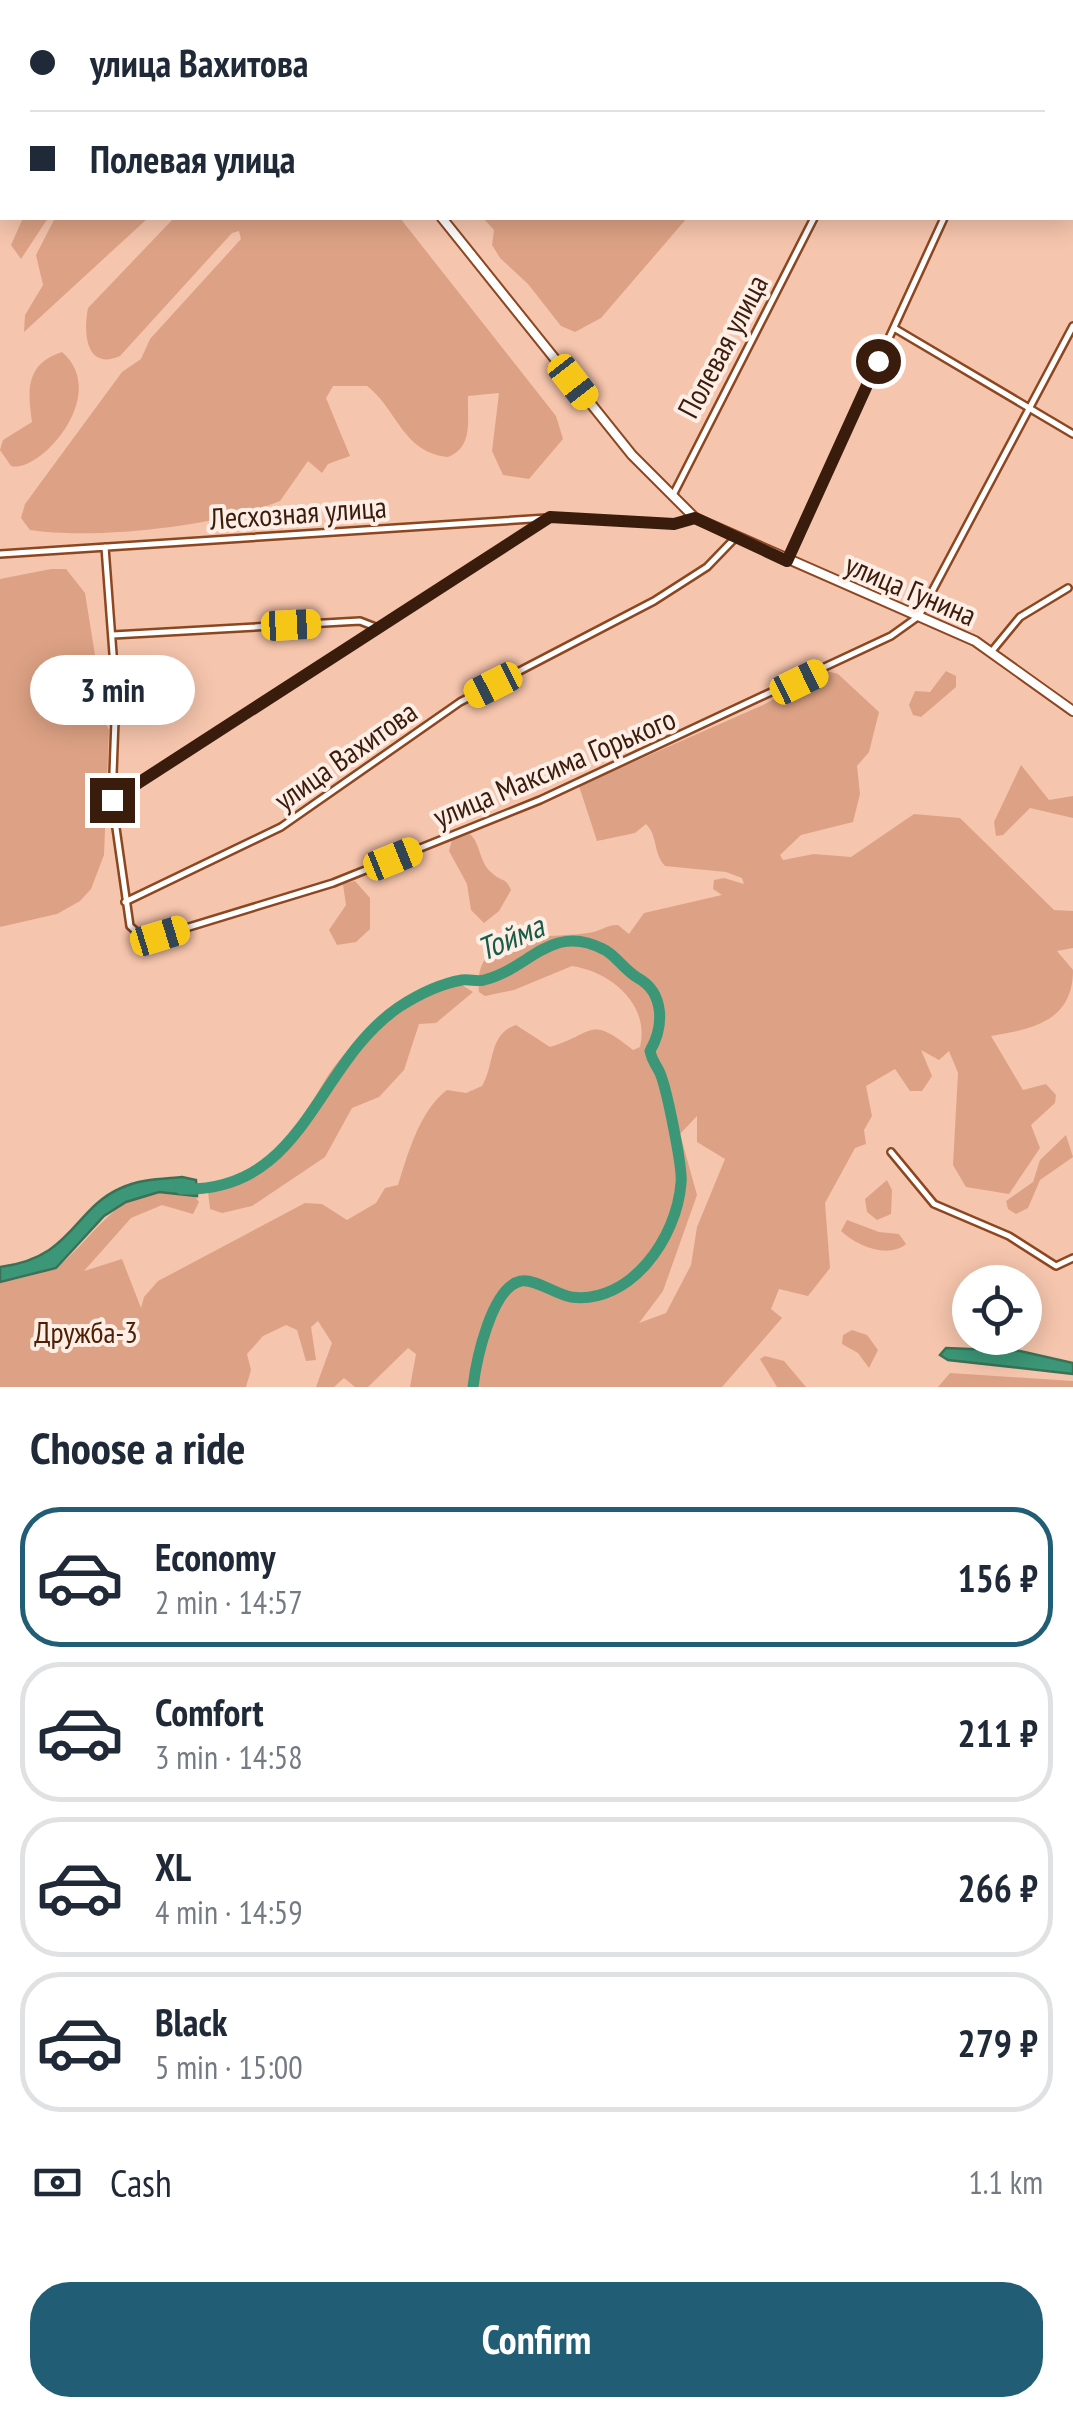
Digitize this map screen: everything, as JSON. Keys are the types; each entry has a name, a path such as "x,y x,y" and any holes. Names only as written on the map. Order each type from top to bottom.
{"main road":[{"name":"улица Гунина","path":"444,220 611,429 695,518 992,651 1073,711"}],"street":[{"name":"Полевая улица","path":"672,498 687,461 813,220"},
{"path":"787,561 943,220"},
{"path":"919,616 1073,326"},
{"path":"894,328 1030,405 1073,434"},
{"path":"112,800 550,517 674,524 695,518"},
{"name":"Лесхозная улица","path":"0,554 550,517"},
{"name":"улица Вахитова","path":"125,902 281,827 460,702 654,601 706,567 734,538"},
{"path":"105,548 116,694 112,800 125,902"},
{"path":"992,651 1020,617 1068,588"},
{"name":"улица Максима Горького","path":"125,902 132,929 153,938 333,883 540,800 766,698 865,650 919,616"},
{"path":"112,634 360,622 378,628"},
{"path":"890,1152 926,1196 953,1215 1009,1236 1056,1266 1073,1258"}],"green space":[{"path":"22,220 47,220 21,259 11,245"},
{"path":"54,220 146,220 24,332 25,315 43,285 36,255"},
{"path":"172,220 402,220 556,416 563,439 529,479 503,475 492,451 499,393 468,396 465,439 448,457 410,439 367,386 333,386 326,398 350,456 328,464 322,473 308,461 280,501 225,517 157,529 88,533 30,530 21,518 25,504 122,372 141,359 150,339 241,239 239,231 232,233 120,356 100,358 89,347 88,308"},
{"path":"485,220 685,220 601,318 575,332 561,326 528,284 500,258 492,245 494,230"},
{"path":"62,352 75,369 79,389 75,409 53,445 24,465 11,466 0,450 3,440 32,422 31,381 41,364"},
{"path":"66,569 85,593 95,655 90,692 109,730 104,855 91,889 80,901 57,914 0,927 0,579"},
{"name":"Дружба-3","path":"827,671 838,674 879,712 869,752 857,766 860,794 853,822 801,835 780,855 783,860 814,854 851,857 914,814 960,818 1054,910 1073,911 1073,948 1057,951 1073,970 1066,1001 1048,1020 991,1036 1023,1090 1046,1084 1056,1095 1055,1103 1031,1125 1040,1148 1009,1194 966,1187 953,1165 958,1073 949,1051 939,1060 921,1050 932,1076 922,1091 910,1091 895,1069 866,1086 872,1116 864,1130 866,1144 855,1148 825,1203 830,1268 808,1296 779,1289 771,1309 782,1318 722,1387 410,1387 416,1354 408,1348 368,1387 355,1387 344,1378 334,1387 316,1387 332,1343 318,1321 311,1327 316,1360 306,1361 297,1330 286,1325 263,1336 247,1354 251,1370 246,1387 0,1387 0,1282 57,1267 131,1200 169,1192 193,1194 199,1202 193,1214 162,1205 131,1218 84,1271 122,1259 141,1308 144,1297 158,1281 305,1203 322,1204 347,1220 376,1203 385,1188 398,1185 416,1133 438,1099 447,1090 466,1093 482,1086 496,1043 507,1029 516,1025 550,1047 599,1030 633,1050 640,1047 642,1031 633,1004 600,975 572,966 514,990 485,996 479,992 480,971 487,957 516,941 618,925 629,934 644,913 722,895 713,889 714,880 724,878 744,884 742,878 726,872 665,866 646,824 635,833 597,841 579,786 763,705","holes":["697,1116 697,1142 725,1159 697,1227 691,1265 666,1313 639,1323 663,1291 697,1195 680,1134"]},
{"path":"946,671 956,676 956,687 921,717 913,715 909,705 915,691 930,692"},
{"path":"1021,765 1049,800 1073,796 1073,818 1030,808 1003,835 996,836 994,822"},
{"path":"470,834 488,869 511,890 499,911 484,923 471,910 467,884 449,851 452,840"},
{"path":"355,881 370,898 370,929 356,942 337,945 329,930 346,905 343,884"},
{"path":"462,985 473,992 436,1023 419,1024 404,1070 379,1097 352,1108 325,1157 252,1206 222,1213 210,1209 208,1192 247,1176 277,1151 330,1072 373,1025 415,995"},
{"path":"1066,1135 1073,1157 1040,1180 1028,1208 1016,1214 1008,1209 1006,1201 1033,1182 1040,1160"},
{"path":"887,1180 892,1190 891,1214 877,1220 867,1212 865,1199"},
{"path":"847,1220 879,1232 899,1234 906,1244 890,1250 864,1246 841,1231"},
{"path":"852,1330 867,1335 878,1350 869,1368 858,1353 842,1344 843,1335"},
{"path":"765,1356 784,1361 806,1387 777,1387 760,1359"},
{"path":"950,1373 1073,1381 1073,1387 938,1387"}],"shaded area":[{"path":"182,1177 196,1180 197,1196 159,1192 126,1202 104,1216 56,1268 0,1282 0,1267 24,1262 58,1244 105,1197 136,1183"},
{"path":"946,1348 952,1348 952,1355 1038,1355 1073,1363 1073,1374 948,1360 940,1355"}],"waterway":[{"name":"Тойма","path":"181,1189 223,1185 256,1170 305,1121 370,1032 414,998 454,982 482,981 500,975 554,944 585,942 608,952 647,984 657,1001 658,1032 650,1051 662,1079 677,1145 681,1175 678,1204 647,1264 613,1290 593,1297 571,1297 526,1281 510,1286 487,1327 473,1387"}],"route":[{"path":"112,800 550,517 674,524 695,518 787,561 878,361"}]}
